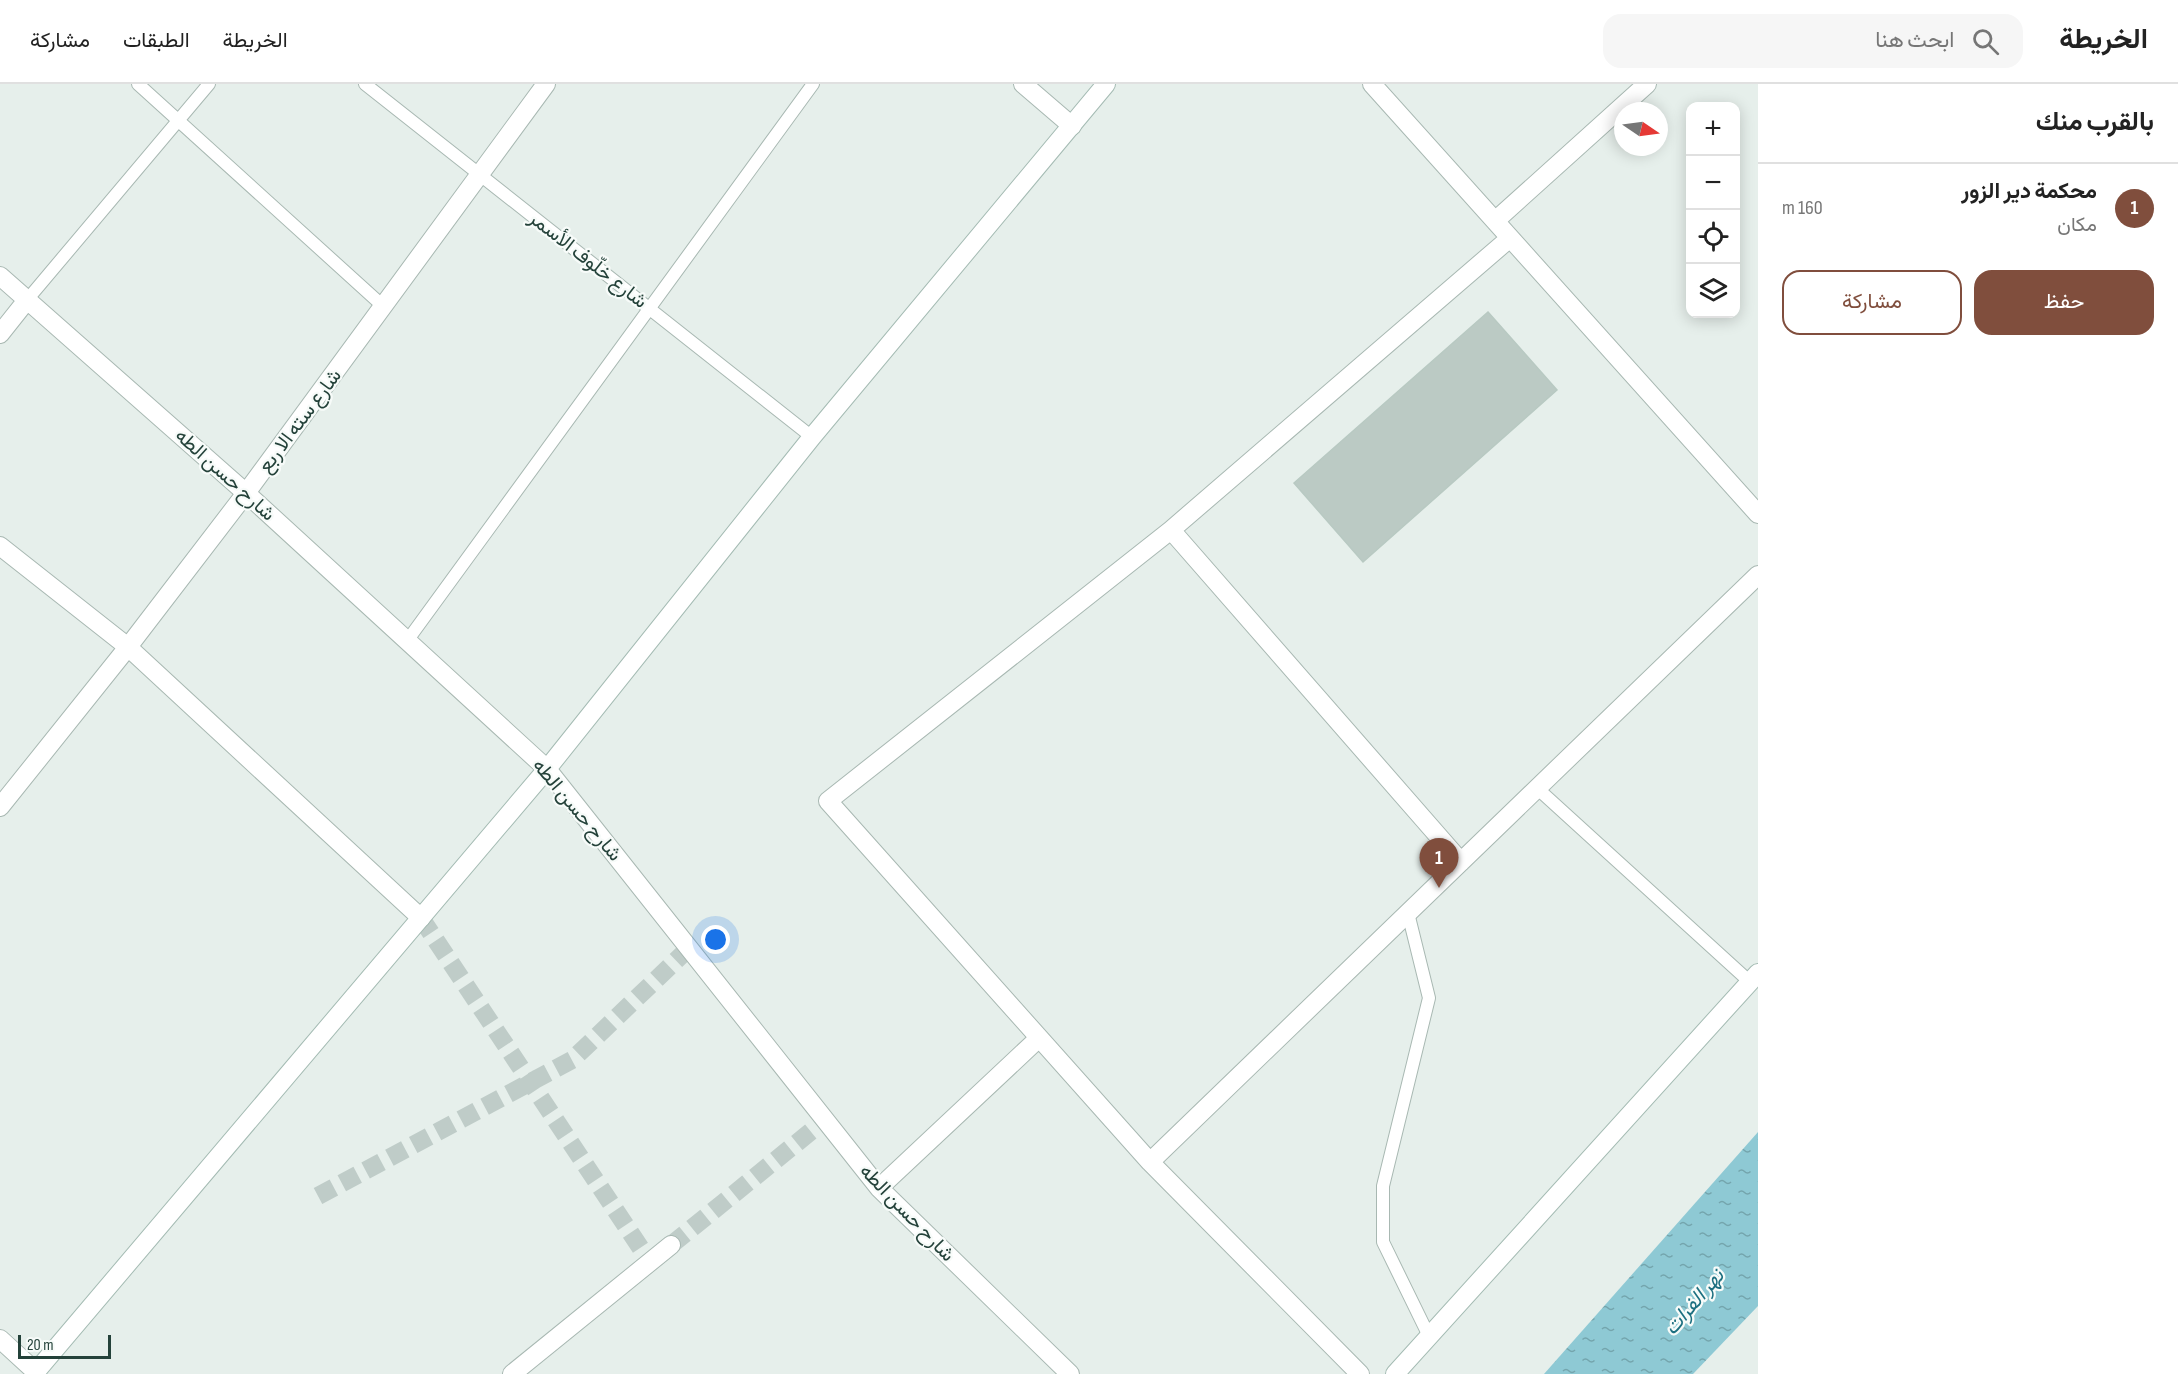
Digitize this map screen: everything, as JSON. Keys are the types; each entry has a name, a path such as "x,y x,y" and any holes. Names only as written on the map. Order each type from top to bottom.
{"street":[{"name":"شارع سته الا ربع","path":"0,807 128,647 246,493 546,84"},
{"path":"1023,84 1072,126"},
{"path":"0,1339 35,1373 547,769 812,437 1106,84"},
{"path":"1372,84 1758,514"},
{"path":"1495,221 1647,84"},
{"path":"1360,1374 1150,1162 828,801 1171,530 1510,238"},
{"name":"شارح حسن الطه","path":"0,276 246,493 547,769 879,1188 1070,1374"},
{"path":"0,334 27,300"},
{"path":"1171,530 1461,862"},
{"path":"0,546 128,647 421,918"},
{"path":"1150,1162 1758,575"},
{"path":"1395,1374 1754,977"},
{"path":"879,1188 1039,1038"},
{"path":"512,1374 670,1245"}],"lane":[{"path":"138,84 384,307"},
{"path":"27,300 209,84"},
{"name":"شارع خلّوف الأسمر","path":"365,84 812,437"},
{"path":"407,641 813,84"},
{"path":"1538,789 1754,977"},
{"path":"1408,913 1429,998 1383,1186 1383,1242 1429,1336"}],"water":[{"name":"نهر الفرات","path":"1758,1132 1758,1306 1693,1374 1544,1374"}],"building":[{"path":"1488,312 1557,390 1363,562 1294,483"}],"tunnel":[{"path":"421,918 650,1262"},
{"path":"318,1196 572,1060 689,948"},
{"path":"671,1245 825,1120"}],"place":[{"name":"محكمة دير الزور","path":"1439,888"}]}
